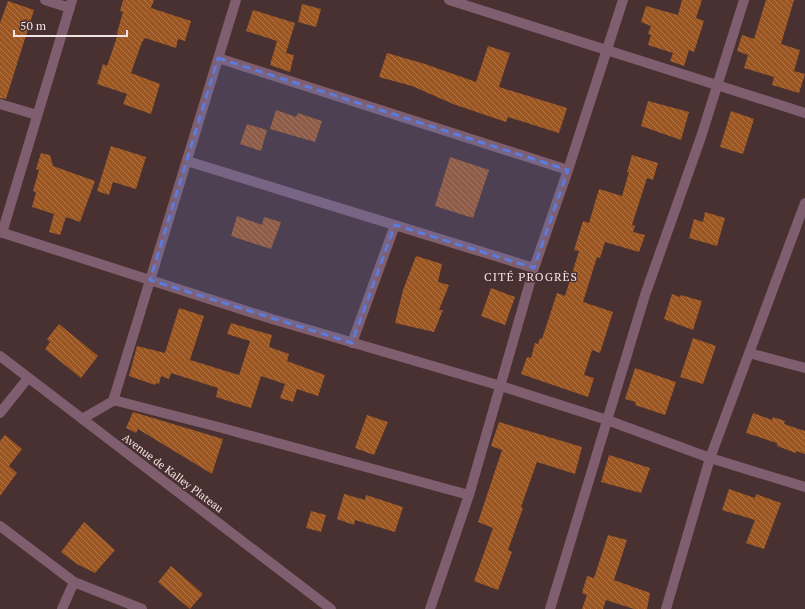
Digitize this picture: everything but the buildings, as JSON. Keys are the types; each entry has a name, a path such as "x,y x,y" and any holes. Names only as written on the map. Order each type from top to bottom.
{"street":[{"path":"45,0 71,4 1,232 352,343 501,386 607,420 710,458 805,488"},
{"path":"113,402 236,0"},
{"path":"449,0 805,113"},
{"path":"430,609 469,495 534,268 568,170 623,0"},
{"path":"550,609 645,295 718,86 744,0"},
{"path":"218,58 568,170"},
{"path":"0,104 38,115"},
{"path":"187,161 534,268"},
{"path":"666,609 710,458 805,203"},
{"path":"352,343 395,225"},
{"path":"749,353 805,368"},
{"name":"Avenue de Kalley Plateau","path":"0,356 331,609"},
{"path":"0,413 28,378"},
{"path":"82,419 113,402 222,428 469,495"},
{"path":"0,526 74,582 142,609"},
{"path":"62,609 74,582"}],"highlighted area":[{"path":"218,58 568,170 534,268 395,225 352,343 150,280"}],"district":[{"name":"CITÉ PROGRÈS","path":"531,277"}]}
